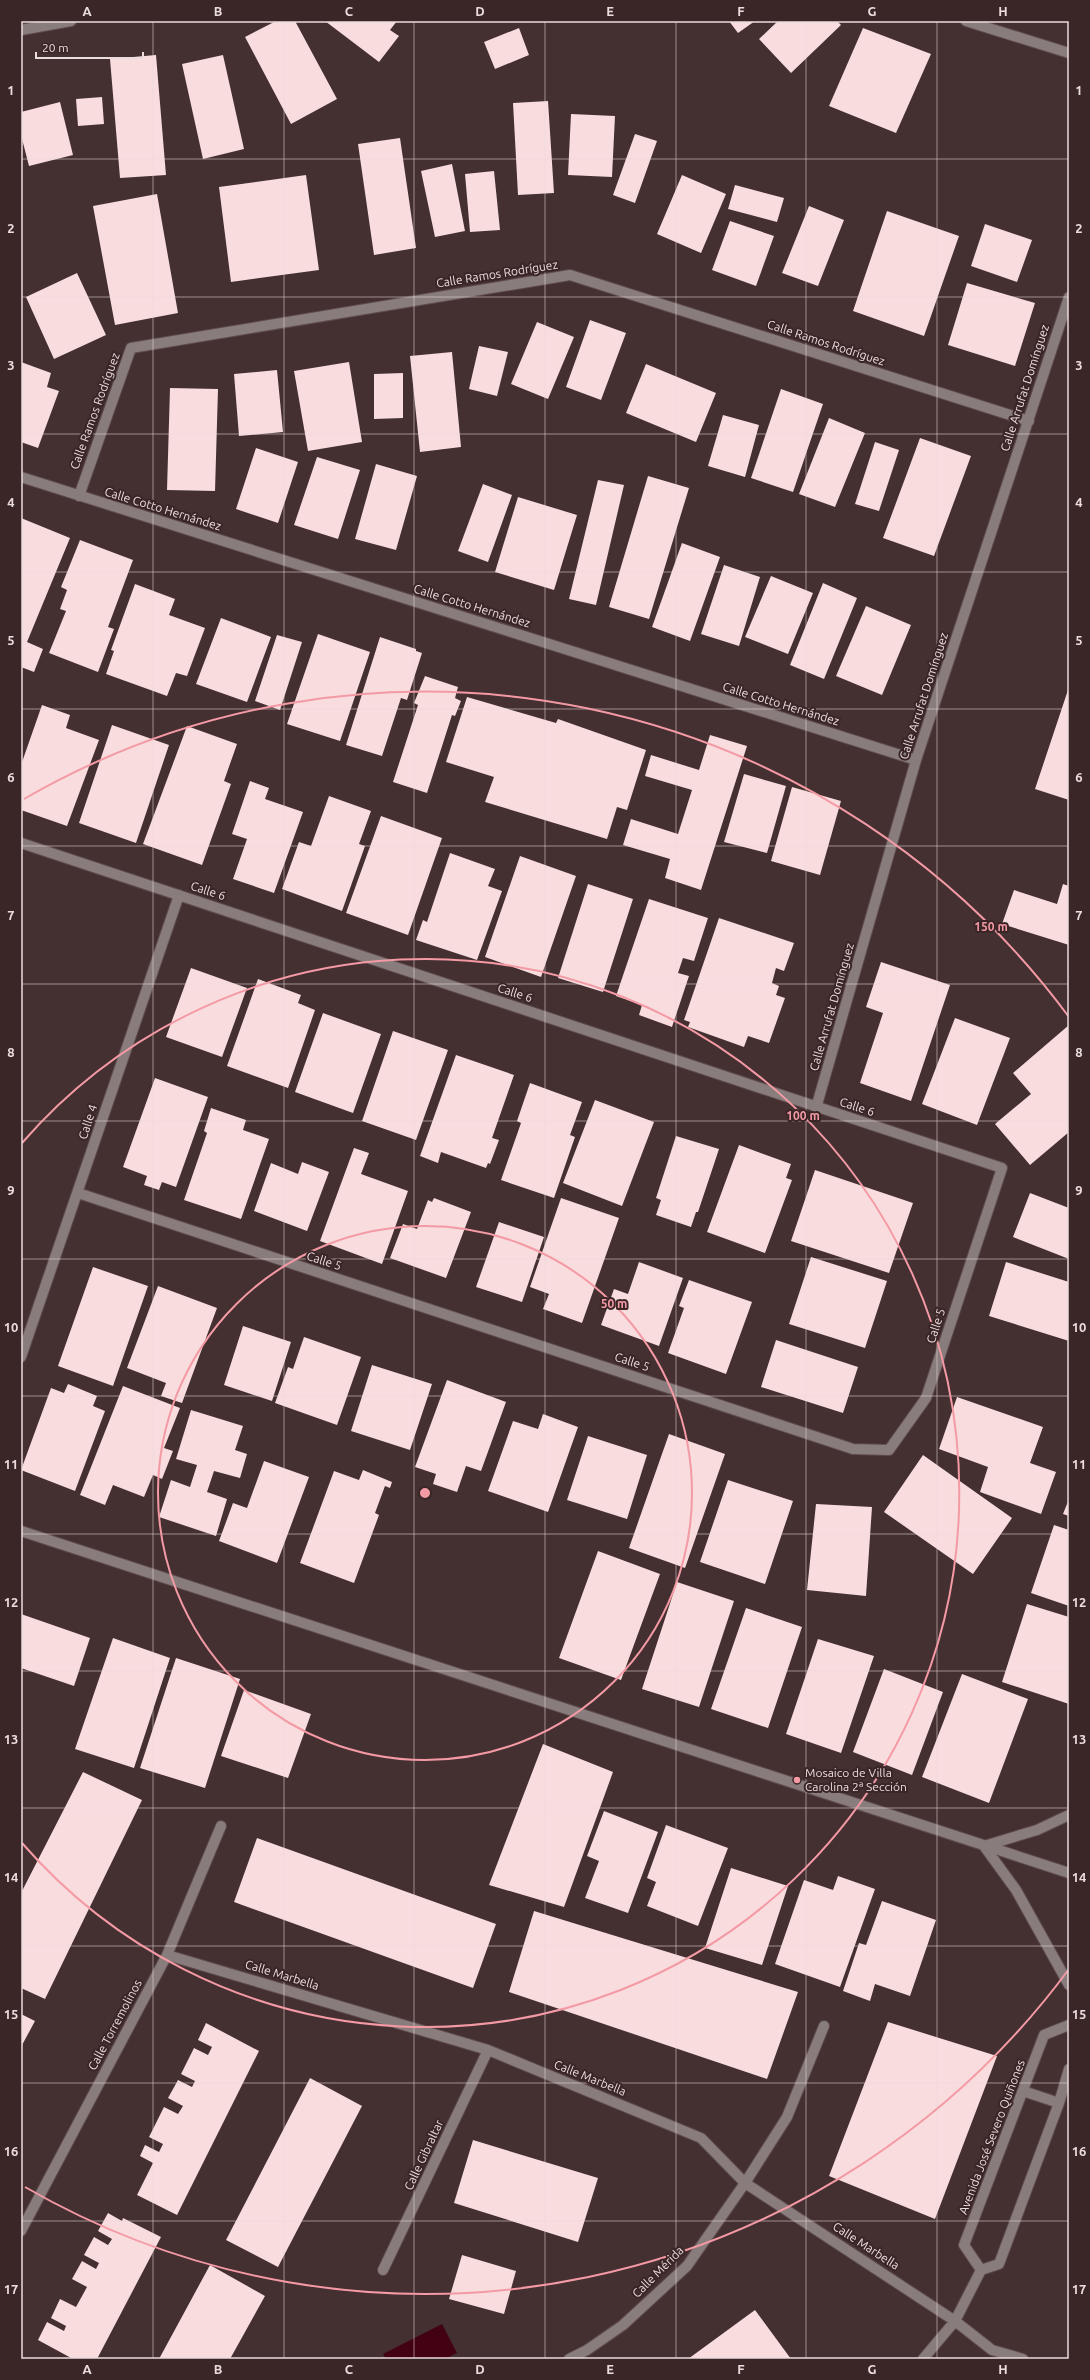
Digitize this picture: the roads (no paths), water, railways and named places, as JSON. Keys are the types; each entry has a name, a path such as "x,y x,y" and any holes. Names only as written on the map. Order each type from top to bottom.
{"street":[{"path":"21,30 71,21"},
{"path":"966,21 1069,53"},
{"name":"Calle Ramos Rodríguez","path":"79,496 131,348 570,276 1029,421"},
{"name":"Calle Arrufat Domínguez","path":"816,1108 916,760 1069,297"},
{"name":"Calle Cotto Hernández","path":"21,477 916,760"},
{"name":"Calle 6","path":"21,843 816,1108 1002,1168"},
{"name":"Calle 4","path":"21,1357 179,895"},
{"name":"Calle 5","path":"78,1193 853,1449 888,1450 926,1398 1002,1168"},
{"path":"21,1531 1069,1873"},
{"path":"984,1846 1037,1830 1069,1815"},
{"name":"Calle Torremolinos","path":"21,2231 167,1955 221,1826"},
{"path":"984,1846 1016,1890 1069,1985"},
{"name":"Calle Marbella","path":"167,1955 488,2050 701,2138 745,2183 955,2321"},
{"name":"Avenida José Severo Quiñones","path":"981,2270 964,2245 1044,2034 1069,2025"},
{"name":"Calle Mérida","path":"569,2359 587,2350 623,2325 686,2266 745,2183 787,2117 824,2026"},
{"name":"Calle Gibraltar","path":"383,2270 488,2050"},
{"path":"923,2359 955,2321 981,2270 1000,2264 1059,2103 1069,2069"},
{"path":"1024,2090 1059,2103"},
{"path":"955,2321 994,2354 1023,2359"}],"place":[{"name":"Mosaico de Villa Carolina 2ª Sección","path":"797,1780"}]}
